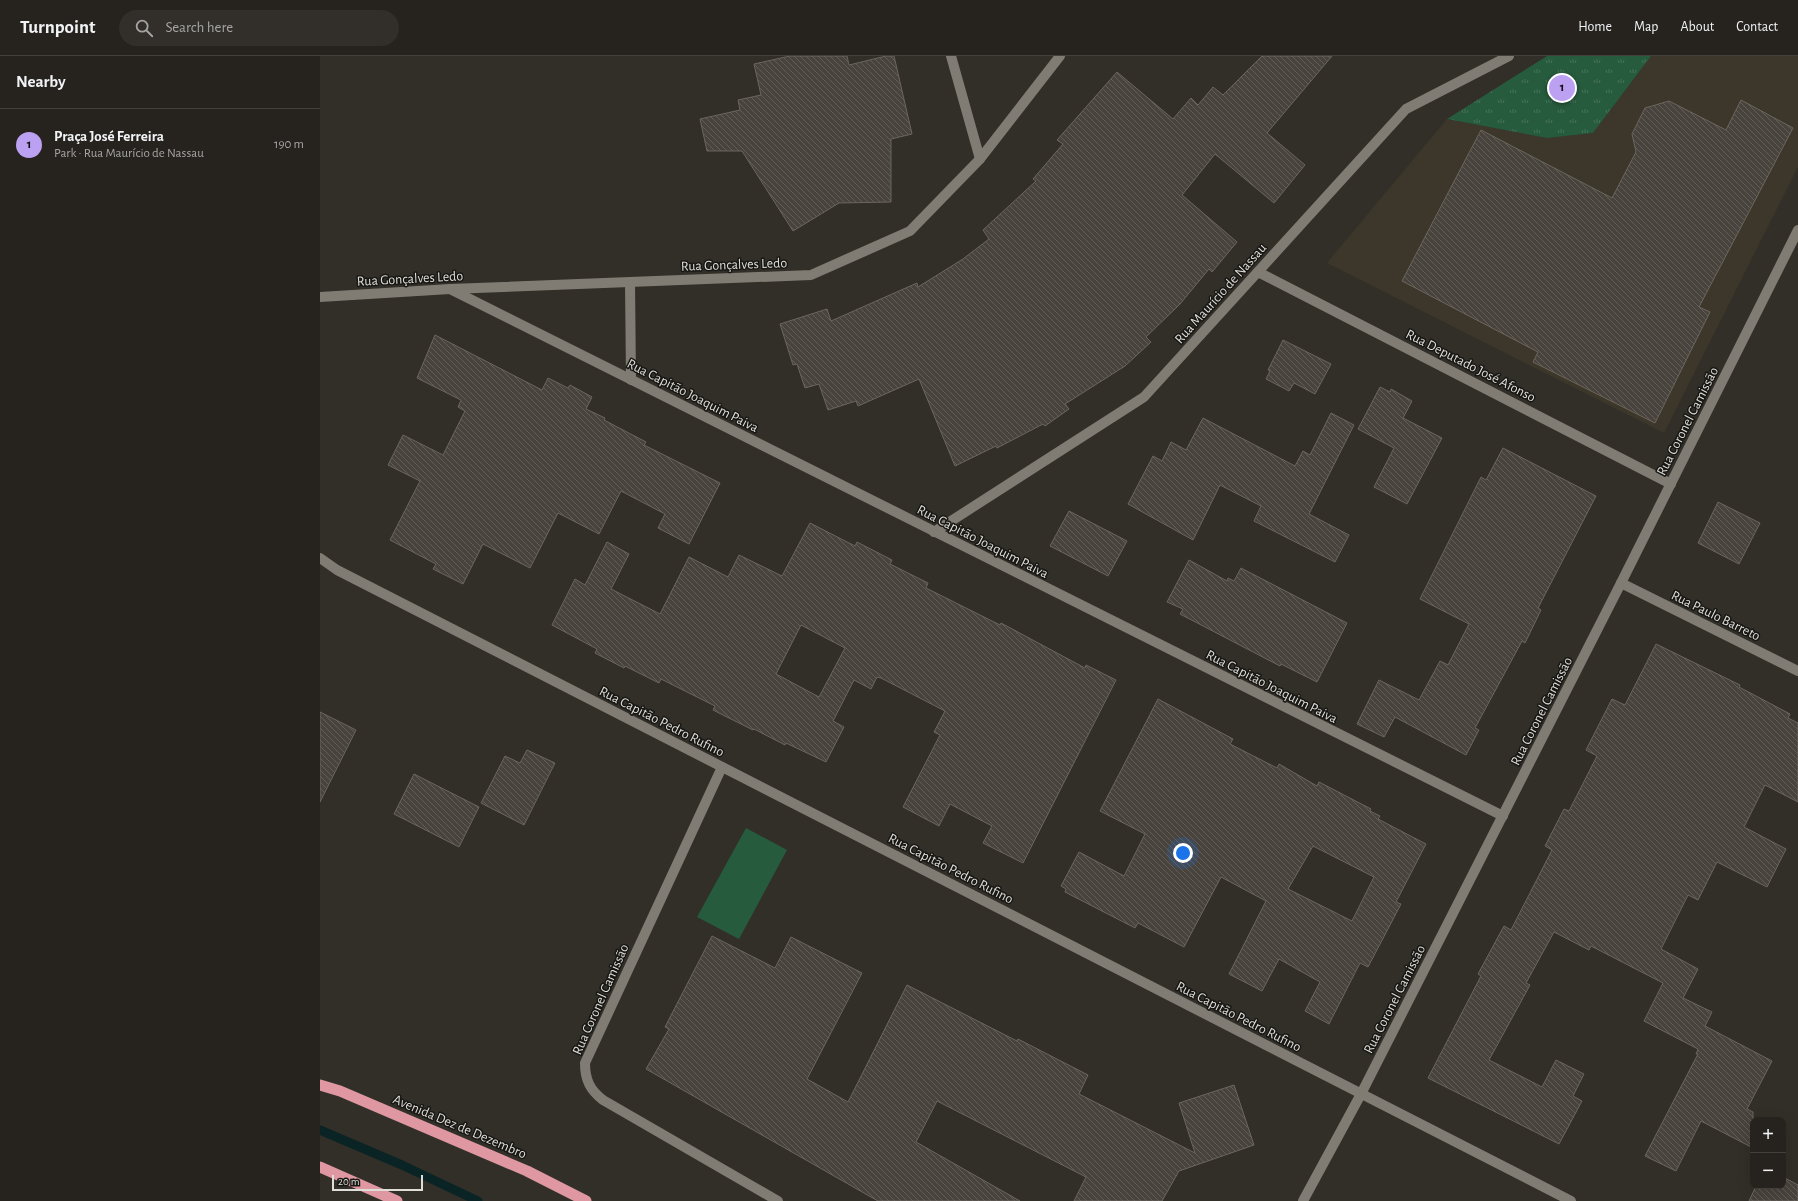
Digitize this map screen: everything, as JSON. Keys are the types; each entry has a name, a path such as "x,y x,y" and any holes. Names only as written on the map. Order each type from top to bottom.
{"highway":[{"name":"Avenida Dez de Dezembro","path":"320,1085 340,1091 527,1170 586,1201"},
{"path":"320,1167 397,1201"}],"street":[{"path":"951,56 980,159"},
{"name":"Rua Gonçalves Ledo","path":"320,297 450,289 811,274 910,231 980,159 1060,56"},
{"name":"Rua Maurício de Nassau","path":"934,532 1144,397 1406,109 1509,56"},
{"name":"Rua Coronel Camissão","path":"1303,1201 1361,1094 1621,583 1798,230"},
{"name":"Rua Deputado José Afonso","path":"1258,272 1671,484"},
{"path":"630,282 631,380"},
{"name":"Rua Capitão Joaquim Paiva","path":"450,289 1502,816"},
{"name":"Rua Capitão Pedro Rufino","path":"320,558 337,570 1570,1201"},
{"name":"Rua Paulo Barreto","path":"1621,583 1798,671"},
{"name":"Rua Coronel Camissão","path":"722,767 585,1063 585,1072 591,1090 603,1100 778,1201"}],"shaded area":[{"path":"1651,56 1798,56 1798,167 1664,433 1327,263 1447,119 1547,138 1593,133"}],"green space":[{"path":"1547,56 1651,56 1593,133 1547,138 1447,119"},
{"path":"746,828 787,850 739,939 697,917"}],"building":[{"path":"790,56 847,56 849,65 886,56 894,56 912,134 891,139 891,202 839,203 793,231 742,151 707,151 700,119 740,110 738,100 761,95 754,64"},
{"path":"1262,56 1332,56 1267,133 1305,165 1274,203 1215,154 1182,195 1237,242 1212,272 1209,269 1180,304 1146,337 1151,342 1125,366 1065,404 1069,409 1045,426 1043,424 997,448 996,446 955,466 919,379 858,406 856,401 828,410 819,384 805,388 797,364 793,365 780,324 827,309 831,321 917,283 918,287 963,259 989,239 983,230 1036,181 1033,179 1063,144 1057,140 1117,72 1173,119 1191,98 1198,105 1213,87 1223,95"},
{"path":"1741,100 1793,128 1699,307 1710,312 1655,423 1533,362 1538,352 1402,281 1481,130 1612,198 1636,152 1632,134 1645,108 1669,101 1726,130"},
{"path":"435,335 542,390 548,378 568,388 570,385 592,397 586,409 605,418 604,420 646,442 644,445 720,483 689,544 658,528 665,514 621,491 599,534 558,513 530,568 483,544 463,584 433,569 436,564 390,540 420,481 388,465 403,435 443,455 465,411 458,407 461,400 417,378"},
{"path":"1283,340 1331,364 1315,394 1294,383 1289,391 1266,379 1270,371 1268,370"},
{"path":"1380,387 1390,392 1391,389 1412,401 1403,418 1442,438 1407,504 1374,487 1394,448 1358,429"},
{"path":"1331,413 1354,425 1309,514 1349,535 1335,562 1254,521 1261,506 1220,485 1193,540 1128,504 1153,456 1162,461 1171,442 1186,450 1203,418 1295,466 1303,451 1310,455"},
{"path":"1503,448 1596,496 1538,608 1541,610 1525,643 1522,641 1475,728 1479,730 1466,755 1395,717 1384,737 1357,724 1379,680 1419,700 1440,661 1448,665 1469,624 1420,599 1481,477 1486,480"},
{"path":"1718,502 1760,523 1739,564 1698,543"},
{"path":"1069,511 1127,541 1108,576 1050,546"},
{"path":"810,523 855,546 857,542 892,560 890,564 928,583 926,588 1000,625 1001,623 1085,668 1086,665 1116,680 1023,863 983,843 992,826 950,804 939,826 903,807 940,735 934,732 945,711 881,678 877,677 871,689 854,680 833,721 844,727 826,762 786,743 785,745 713,710 715,706 661,679 659,683 625,666 624,668 595,653 597,649 552,625 575,579 585,585 607,542 629,554 611,589 660,614 689,557 728,577 739,555 782,576","holes":["801,625 845,648 819,697 776,674"]},
{"path":"1189,560 1227,581 1228,578 1234,581 1241,568 1347,623 1317,682 1281,664 1280,666 1180,614 1183,609 1167,602"},
{"path":"1656,644 1740,685 1739,687 1790,714 1788,718 1798,723 1798,802 1765,785 1744,827 1786,849 1767,887 1717,862 1698,900 1688,895 1661,949 1698,969 1683,998 1712,1012 1705,1026 1772,1061 1747,1109 1753,1112 1753,1117 1750,1117 1750,1146 1701,1121 1676,1171 1645,1156 1698,1054 1696,1054 1698,1049 1644,1021 1663,983 1591,946 1589,950 1554,932 1526,983 1530,985 1489,1060 1542,1087 1556,1060 1584,1074 1573,1096 1582,1101 1559,1144 1428,1078 1481,976 1478,974 1504,926 1511,930 1552,850 1545,846 1564,809 1569,811 1597,756 1586,750 1612,699 1625,705"},
{"path":"1158,699 1233,739 1230,744 1277,768 1279,764 1317,786 1319,782 1371,809 1370,811 1380,816 1378,819 1426,844 1396,902 1401,904 1368,967 1360,963 1329,1024 1305,1011 1320,982 1279,959 1262,991 1229,974 1266,901 1221,877 1184,947 1138,923 1135,928 1065,892 1066,889 1061,886 1079,852 1124,876 1145,834 1100,811","holes":["1313,846 1374,877 1352,921 1288,889"]},
{"path":"320,712 356,730 320,802"},
{"path":"527,750 555,763 524,825 481,803 505,756 520,763"},
{"path":"414,774 479,807 459,847 394,814"},
{"path":"712,936 775,968 791,937 862,973 807,1079 848,1102 907,985 1088,1075 1079,1094 1195,1153 1179,1103 1234,1085 1254,1145 1179,1171 1162,1201 1074,1201 1086,1177 937,1101 916,1142 1020,1201 878,1201 646,1069 669,1029 665,1027"},
{"path":"1786,1179 1798,1185 1798,1201 1749,1201 1755,1189 1786,1189"}],"waterway":[{"path":"320,1130 402,1165 478,1201"}],"place":[{"name":"Praça José Ferreira","path":"1562,88"}]}
